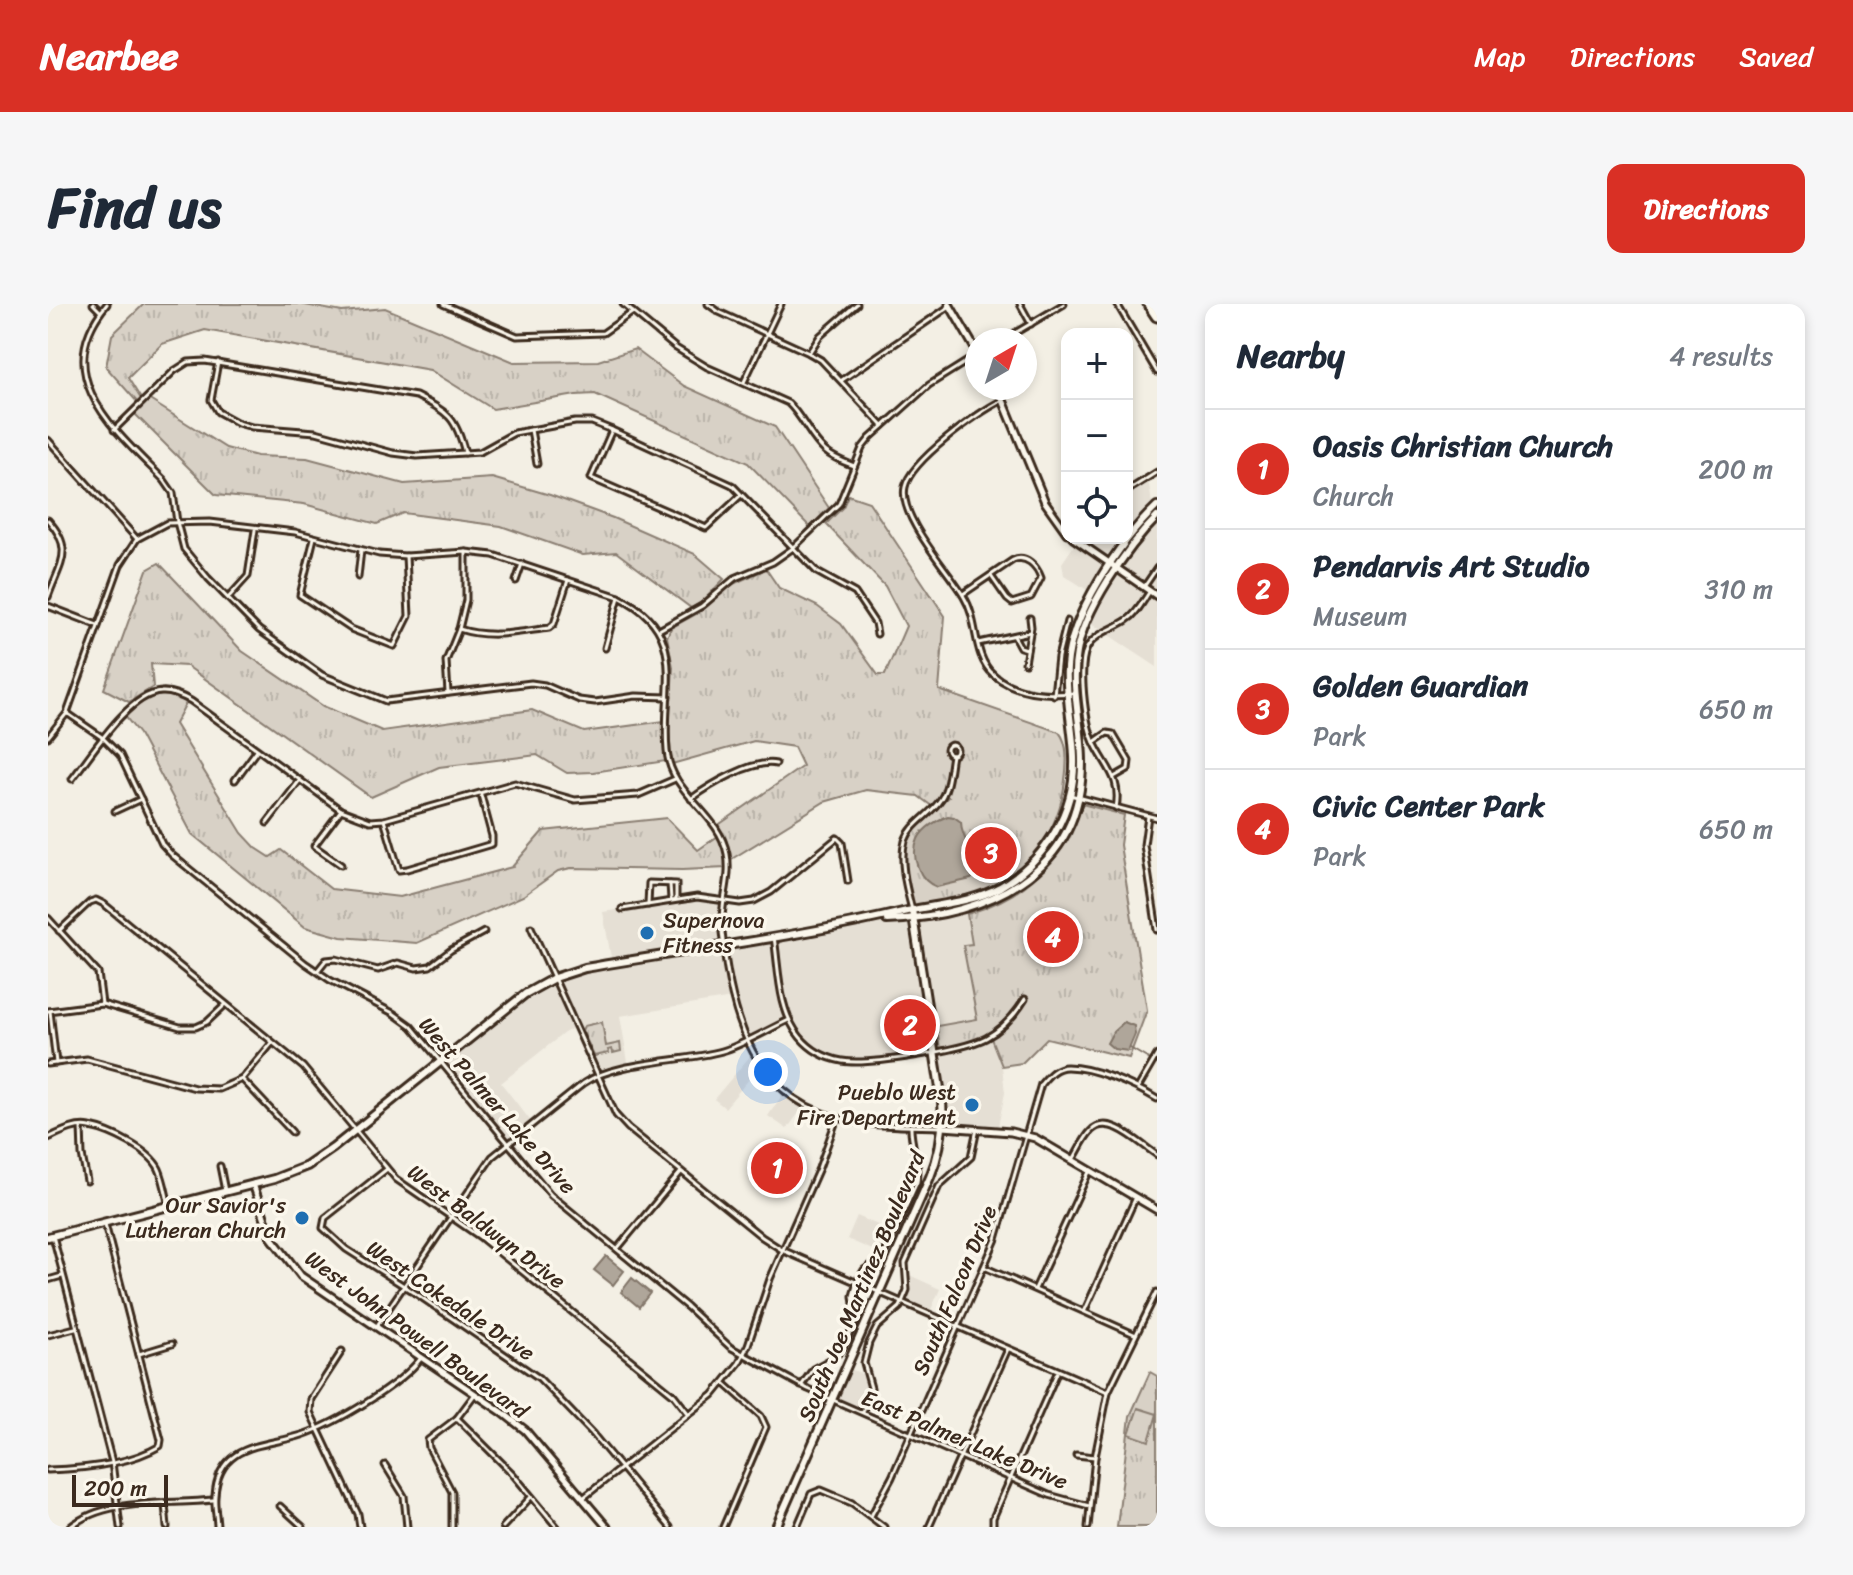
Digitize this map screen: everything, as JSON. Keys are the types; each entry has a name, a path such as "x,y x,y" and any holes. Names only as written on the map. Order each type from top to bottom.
{"highway":[{"path":"1149,304 1157,316"}],"main road":[{"path":"1114,567 1141,523 1157,506"},
{"path":"50,1237 285,1176 307,1166 525,994 554,978 585,968 912,914 979,897 1020,873 1049,842 1073,796 1082,759 1068,654 1075,626 1091,595 1157,517"},
{"name":"South Joe Martinez Boulevard","path":"776,1527 930,1177 943,1127 942,1101 912,914"}],"street":[{"path":"93,304 100,311"},
{"path":"78,360 87,327 107,304"},
{"path":"443,304 517,336 603,333 633,312"},
{"path":"623,304 676,348 707,367 788,403 827,453 855,466"},
{"path":"708,304 764,334 809,353 842,380 883,426"},
{"path":"744,382 764,334 781,304"},
{"path":"809,353 820,336 857,304"},
{"path":"1020,304 1031,324"},
{"path":"1024,328 1064,304"},
{"path":"1117,304 1157,372"},
{"path":"842,380 950,305 965,332"},
{"path":"114,430 174,371 188,362 218,362 416,396 437,407 459,428 465,453"},
{"path":"218,362 211,400 218,412 238,423 316,432 393,453 417,456 480,452 514,433 575,422 592,422 612,430 732,485 817,572 855,593 869,613 877,634"},
{"path":"659,630 702,606 735,578 773,562 793,548 839,504 866,442 929,385 965,362"},
{"path":"79,371 80,383 93,407 173,493 184,549 259,630 322,675 386,701 531,683 545,685 579,700 595,702 636,696 668,697"},
{"path":"1002,400 970,419 916,467 907,479 904,493 908,512 963,594 984,663 998,679 1028,691 1054,695 1071,693"},
{"path":"1004,400 1045,502 1061,525"},
{"path":"531,430 537,464"},
{"path":"612,430 591,478 706,528 741,495"},
{"path":"48,440 137,539"},
{"path":"1133,487 1157,472"},
{"path":"48,520 60,533 65,551 48,597"},
{"path":"48,737 67,713 120,565 137,539 167,523 210,522 295,532 361,550 406,556 466,552 493,555 619,597 636,605 659,630 669,659 667,749 675,779 711,821 725,845 728,871 721,922 735,1012 746,1041 763,1068 800,1102 837,1118 1027,1135 1074,1158 1157,1210"},
{"path":"228,598 248,576 255,529"},
{"path":"314,538 300,595 351,629 394,646 409,616 406,556"},
{"path":"1083,544 1157,596"},
{"path":"358,577 361,550"},
{"path":"448,693 446,661 466,600 466,552"},
{"path":"963,594 1013,560 1025,558 1040,575 1040,581 1028,599 1009,601 991,576"},
{"path":"516,581 522,564"},
{"path":"1144,587 1157,568"},
{"path":"459,629 479,635 496,635 549,628 554,624 568,580"},
{"path":"1116,808 1118,792 1114,777 1094,742 1084,696 1084,658 1088,646 1131,617 1150,591"},
{"path":"605,648 619,597"},
{"path":"48,606 97,625"},
{"path":"1025,663 1030,618"},
{"path":"1054,695 1067,621"},
{"path":"978,643 1030,632"},
{"path":"1014,635 1020,647 1027,649"},
{"path":"72,779 133,704 147,694 164,691 191,701 341,810 370,821 384,820 515,783 575,800 638,795 675,779"},
{"name":"West Palmer Lake Drive","path":"67,713 103,738 120,755 162,844 172,855 316,971 401,1018 441,1061 551,1195 744,1356"},
{"path":"1094,742 1105,734 1113,734 1129,761 1128,769 1114,777"},
{"path":"235,780 257,750"},
{"path":"912,914 903,860 904,845 913,828 942,797 952,755"},
{"path":"691,799 709,785 751,767 766,762 776,764"},
{"path":"267,823 300,780"},
{"path":"384,820 399,870 492,844 481,794"},
{"path":"1073,796 1157,818"},
{"path":"115,811 141,799"},
{"path":"341,810 314,846 341,865"},
{"path":"1148,816 1144,845 1157,930"},
{"path":"622,909 702,897 745,903 763,897 837,838 842,843 848,881"},
{"path":"648,905 649,883 673,884 674,900"},
{"name":"West Baldwyn Drive","path":"59,931 96,900 311,1074 399,1182 498,1251 663,1386 688,1413"},
{"path":"48,918 98,973 102,1004"},
{"path":"531,927 596,1076 620,1120 681,1172 782,1250 1108,1392"},
{"path":"316,971 326,960 336,959 378,970 398,963 416,968 430,966 484,932"},
{"path":"774,937 789,1020 809,1046 840,1061 866,1062 972,1044 990,1036 1009,1021 1025,999"},
{"path":"56,1063 49,1011 102,1004 180,1027 196,1027 207,1022 226,1004"},
{"path":"375,1328 485,1166 508,1144 596,1076 714,1053 789,1020"},
{"path":"48,1064 87,1059 204,1089 226,1088 242,1079 273,1042"},
{"path":"1157,1055 1138,1087 1157,1099"},
{"name":"South Falcon Drive","path":"871,1516 1002,1222 1041,1084 1052,1072 1065,1067 1116,1078 1138,1087"},
{"path":"242,1079 292,1132"},
{"path":"582,1499 724,1383 744,1356 782,1250 825,1154 837,1118"},
{"path":"1074,1158 1091,1130 1101,1124 1111,1125 1157,1155"},
{"path":"48,1138 67,1128 89,1126 135,1146 149,1155 159,1170 169,1206"},
{"path":"801,1386 813,1369 835,1357 843,1348 856,1320 853,1296 857,1282 864,1270 883,1257 918,1178 911,1144 911,1126"},
{"path":"81,1127 87,1181"},
{"path":"863,1413 871,1388 864,1367 866,1350 877,1327 896,1313 903,1302 907,1290 905,1263 939,1186 971,1157 977,1129"},
{"path":"220,1166 225,1191"},
{"name":"West Cokedale Drive","path":"387,1169 328,1215 322,1225 338,1243 539,1378 592,1433 670,1527"},
{"path":"1035,1289 1091,1169"},
{"path":"616,1250 681,1172"},
{"name":"West John Powell Boulevard","path":"253,1184 267,1228 287,1260 312,1285 525,1430 607,1527"},
{"path":"1085,1311 1136,1197"},
{"path":"48,1470 112,1462 160,1446 161,1440 105,1223"},
{"path":"50,1237 112,1462 120,1527"},
{"path":"984,1267 1135,1334"},
{"path":"48,1280 62,1276"},
{"path":"1088,1527 1095,1457 1108,1392 1157,1292"},
{"path":"48,1335 76,1328"},
{"path":"139,1354 172,1344"},
{"path":"929,1527 1008,1349"},
{"path":"342,1351 311,1399 310,1412 358,1514 360,1527"},
{"name":"East Palmer Lake Drive","path":"744,1356 801,1386 1011,1479 1059,1499 1089,1506"},
{"path":"217,1527 214,1500 217,1482 225,1467 244,1449 318,1429 394,1385 421,1358"},
{"path":"992,1526 1057,1371"},
{"path":"723,1527 766,1423 724,1383"},
{"path":"452,1527 452,1492 429,1448 428,1440 457,1418 475,1394"},
{"path":"457,1418 491,1451 557,1527"},
{"path":"1076,1455 1095,1457"},
{"path":"385,1465 404,1496 407,1527"},
{"path":"797,1527 811,1494 821,1490 852,1503 884,1527"},
{"path":"503,1527 531,1497"},
{"path":"70,1527 94,1512 117,1506 214,1500"},
{"path":"165,1504 167,1527"},
{"path":"280,1506 303,1527"}],"shaded area":[{"path":"1148,478 1153,510 1157,515 1157,667 1086,620 1098,597 1064,575 1062,563 1075,544 1133,544 1133,487"},
{"path":"948,816 961,822 963,835 980,869 971,879 937,887 921,874 916,860 916,846 927,828"},
{"path":"697,897 723,900 721,919 724,944 966,908 972,944 964,945 977,1020 930,1027 934,1050 964,1045 990,1036 1002,1066 1005,1093 997,1131 943,1127 933,1051 866,1062 840,1061 815,1050 799,1036 789,1020 746,1041 732,998 620,1016 629,1068 596,1076 575,1027 564,1033 501,1083 533,1124 508,1144 441,1061 541,984 612,963 603,912"},
{"path":"1124,1022 1134,1026 1135,1034 1128,1051 1114,1049 1107,1043"},
{"path":"751,1055 762,1070 750,1078 725,1108 714,1099"},
{"path":"784,1092 804,1106 787,1129 768,1116"},
{"path":"857,1216 894,1232 884,1255 847,1239"},
{"path":"606,1256 624,1271 613,1285 594,1270"},
{"path":"905,1273 940,1289 930,1312 905,1301 908,1289"},
{"path":"632,1278 650,1293 639,1307 621,1292"},
{"path":"848,1368 865,1375 869,1386 861,1408 840,1398"}],"green space":[{"path":"144,304 300,304 342,312 385,308 514,362 598,361 635,349 684,386 775,427 829,508 810,527 748,463 595,394 493,409 430,370 205,330 162,344 128,378 141,399 138,403 106,367 112,335"},
{"path":"148,399 226,448 257,456 307,458 404,484 492,478 550,495 613,518 695,554 724,579 703,601 691,608 616,552 583,555 501,526 403,513 377,524 304,504 216,495 134,413"},
{"path":"848,495 869,502 945,616 939,690 1059,732 1064,742 1067,761 1062,798 1049,832 1040,848 1015,875 982,894 916,907 912,905 906,866 908,843 921,823 948,797 942,797 933,807 918,796 866,790 824,802 730,860 726,839 717,826 803,766 794,747 754,741 672,764 669,732 673,667 667,637 671,628 698,613 731,585 766,569 779,588 817,606 841,624 878,675 885,675 906,626 885,586 826,524 843,507","holes":["944,817 961,826 961,833 980,866 919,870 918,845 930,827"]},
{"path":"159,563 242,651 323,706 382,731 532,710 584,732 665,721 666,761 567,773 537,755 439,767 371,797 187,666 151,664 153,687 129,702 104,689 147,570"},
{"path":"171,695 187,701 175,724 242,833 270,857 281,850 331,889 400,897 512,867 543,831 667,818 698,850 718,836 725,854 726,868 571,868 558,871 523,896 417,943 341,937 305,927 192,834 139,734 125,716 145,700"},
{"path":"1082,804 1124,815 1120,845 1147,1010 1129,1058 1047,1038 1022,1063 1002,1066 990,1036 940,1050 937,1026 977,1019 963,945 972,944 967,914 1007,897 1039,874 1064,843"},
{"path":"974,832 988,837 997,845 997,862 993,867 985,867 980,855 981,842 969,837"},
{"path":"602,1022 606,1046 620,1043 621,1051 613,1053 612,1049 608,1050 609,1053 594,1056 582,1030 584,1026"},
{"path":"1150,1372 1157,1376 1157,1527 1117,1527 1130,1416"},
{"path":"1138,1408 1157,1414 1149,1441 1129,1434"}],"waterway":[{"path":"1130,1048 1157,1064"}],"place":[{"name":"Golden Guardian","path":"991,853"},
{"name":"Supernova Fitness","path":"647,933"},
{"name":"Civic Center Park","path":"1053,937"},
{"name":"Pendarvis Art Studio","path":"910,1025"},
{"name":"Pueblo West Fire Department","path":"972,1105"},
{"name":"Oasis Christian Church","path":"777,1168"},
{"name":"Our Savior's Lutheran Church","path":"302,1218"}]}
